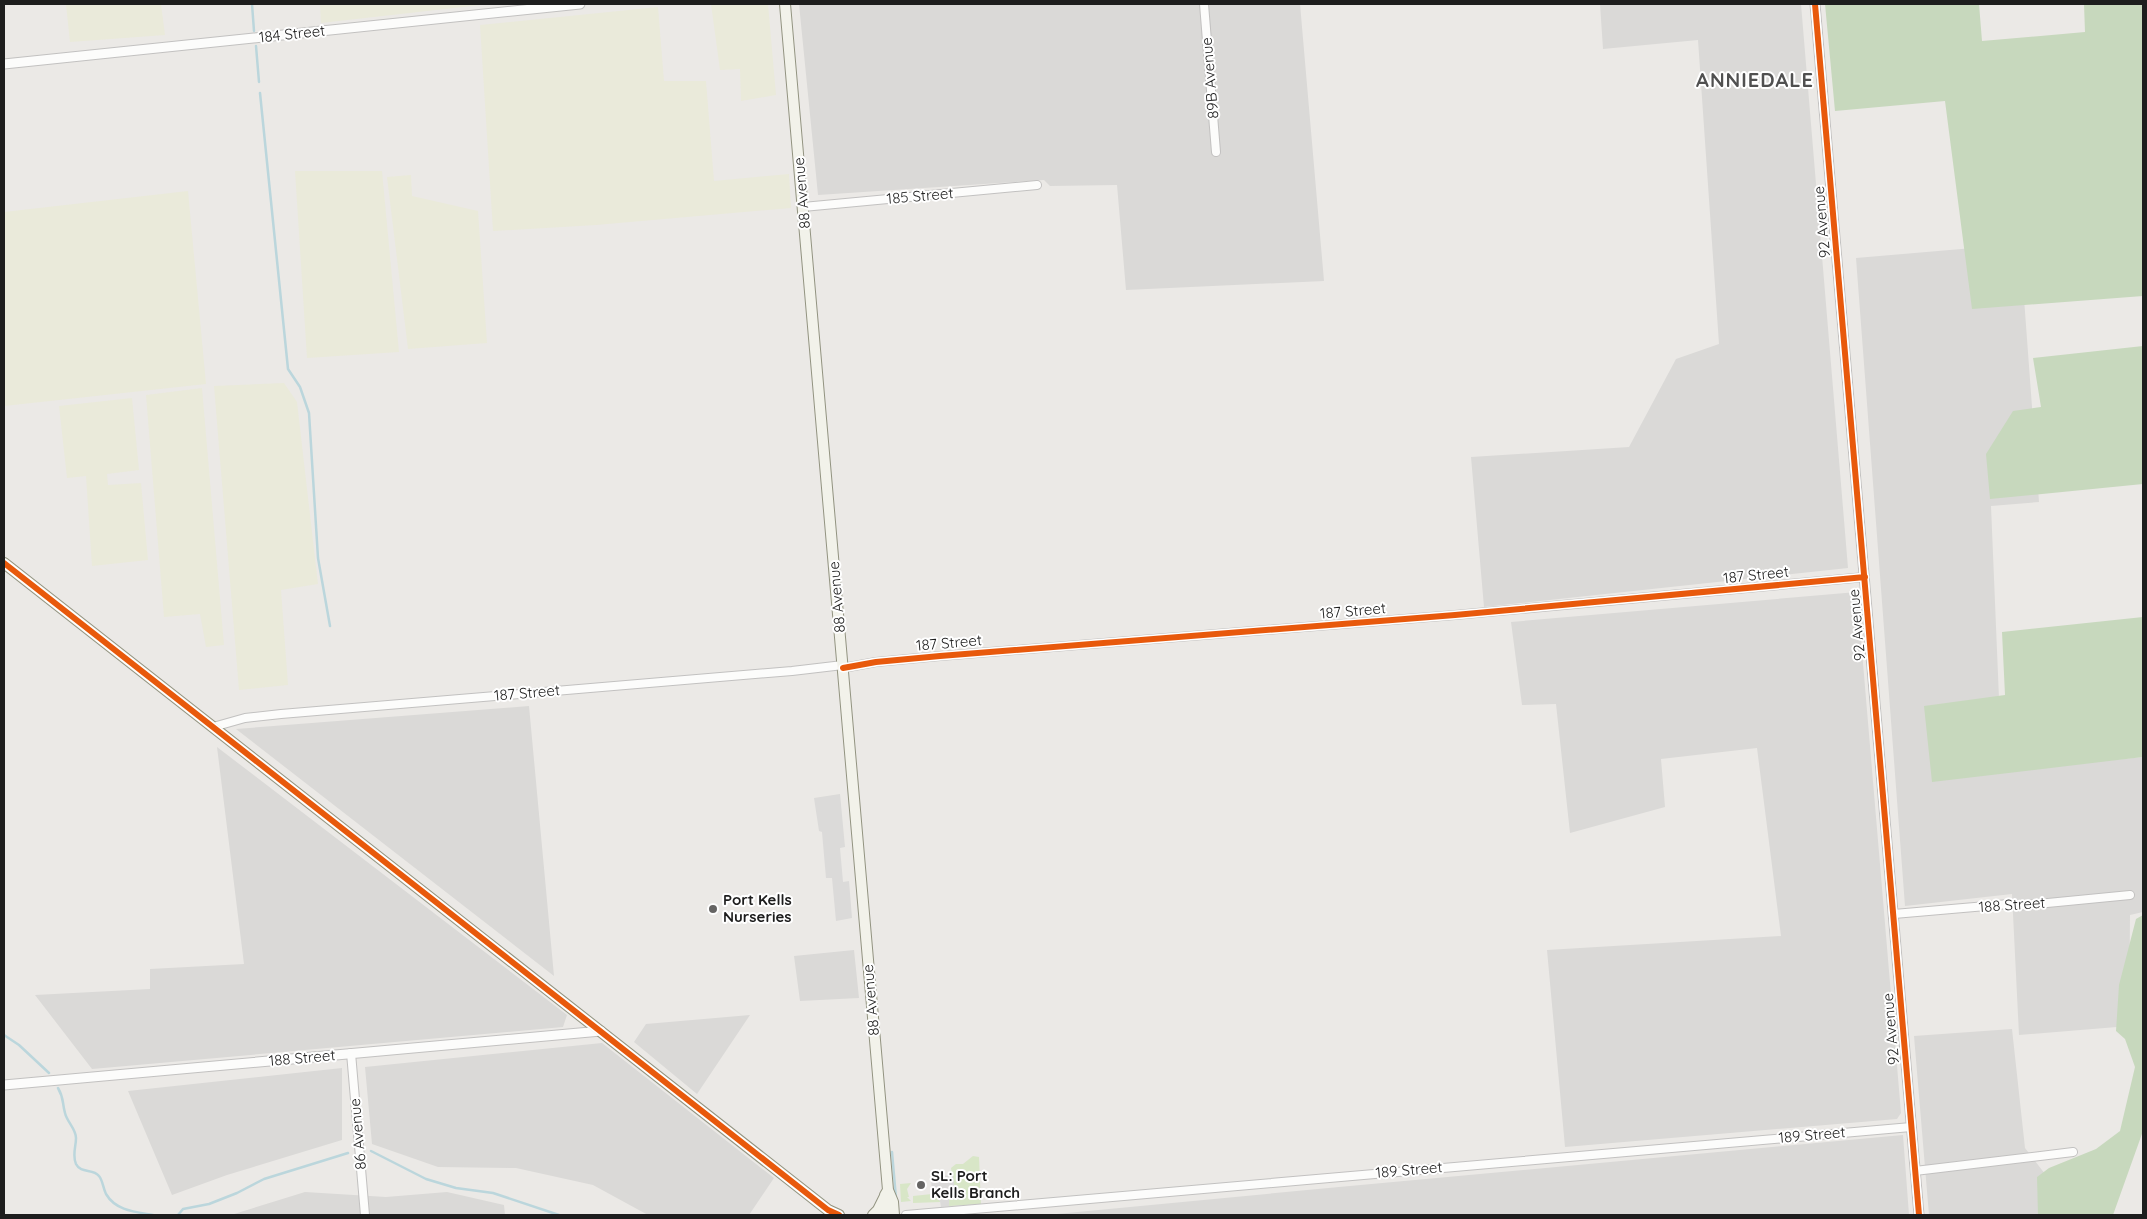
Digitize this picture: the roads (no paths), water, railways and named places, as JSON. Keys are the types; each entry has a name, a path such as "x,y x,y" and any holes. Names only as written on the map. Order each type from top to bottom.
{"main road":[{"name":"88 Avenue","path":"785,4 843,666 886,1192 886,1215"},
{"path":"4,563 830,1213 839,1215"},
{"name":"88 Avenue","path":"886,1192 891,1195 894,1215"},
{"path":"873,1215 878,1210 886,1192"}],"street":[{"name":"184 Street","path":"4,64 580,4"},
{"name":"89B Avenue","path":"1204,4 1216,152"},
{"name":"92 Avenue","path":"1815,4 1919,1215"},
{"name":"185 Street","path":"803,206 1037,185"},
{"name":"187 Street","path":"213,727 236,719 272,715 782,672 892,660 1464,614 1865,577"},
{"name":"188 Street","path":"1894,914 2008,904 2016,906 2130,895"},
{"name":"188 Street","path":"4,1086 351,1053 601,1032"},
{"name":"86 Avenue","path":"351,1053 365,1215"},
{"name":"189 Street","path":"906,1215 1911,1127"},
{"path":"1915,1171 2073,1152"}],"waterway":[{"path":"252,4 254,31"},
{"path":"256,46 259,82"},
{"path":"260,93 288,369 300,387 309,413 318,558 330,626"},
{"path":"4,1035 19,1045 49,1073"},
{"path":"58,1088 66,1116 76,1135 74,1157 78,1167 94,1172 99,1176 106,1194 115,1204 133,1212 153,1215"},
{"path":"371,1151 426,1179 456,1188 493,1193 559,1215"},
{"path":"892,1152 896,1198"},
{"path":"178,1215 183,1209 209,1204 237,1193 264,1179 348,1153"}],"place":[{"name":"Port Kells Nurseries","path":"713,909"},
{"name":"SL: Port Kells Branch","path":"921,1185"}],"district":[{"name":"ANNIEDALE","path":"1755,80"}]}
